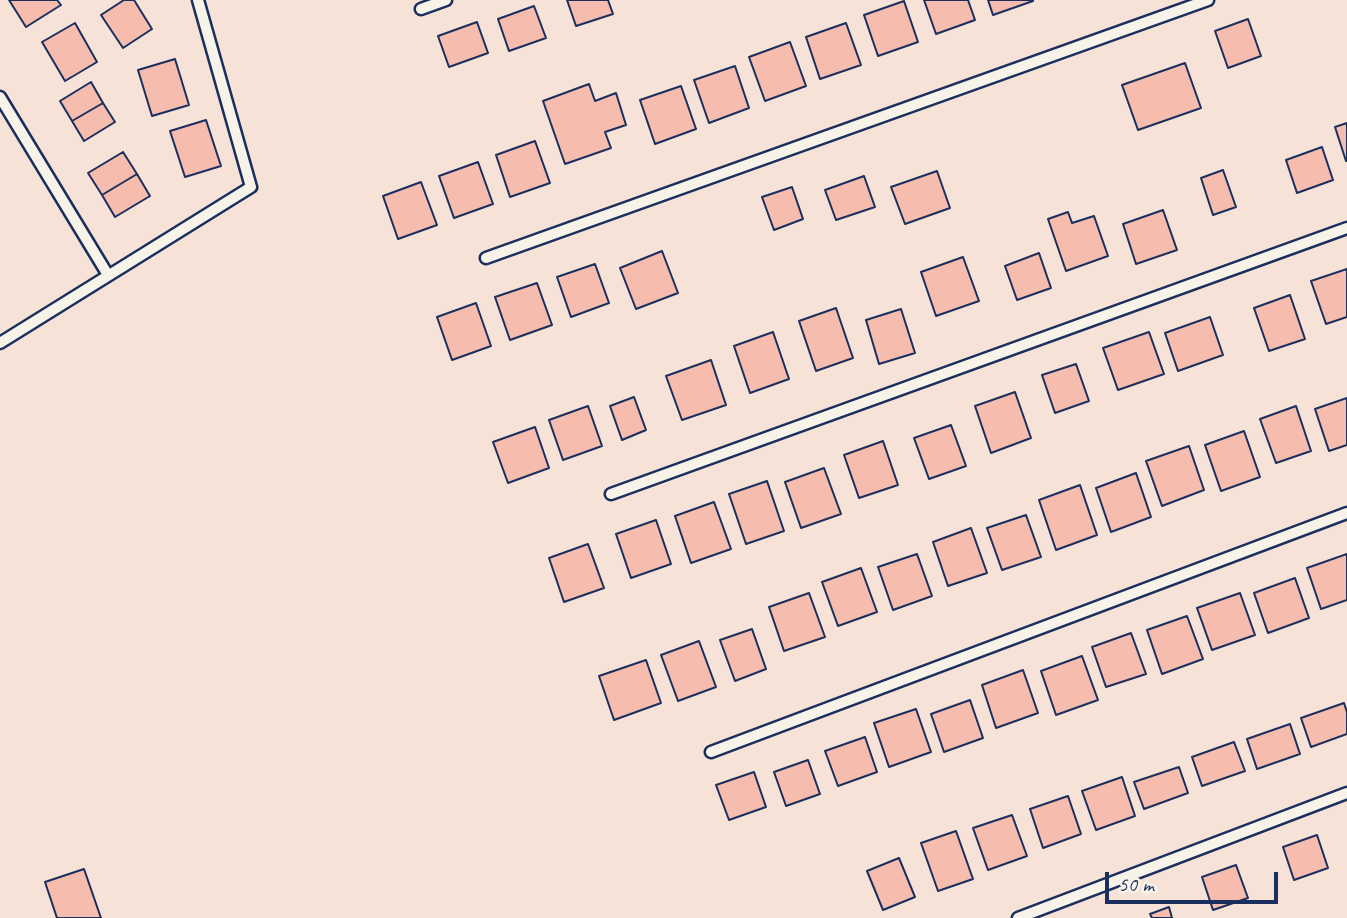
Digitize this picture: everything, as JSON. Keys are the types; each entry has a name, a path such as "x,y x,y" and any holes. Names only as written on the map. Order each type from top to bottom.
{"lane":[{"path":"0,342 251,187 198,0"},
{"path":"421,9 446,0"},
{"path":"486,258 1208,0"},
{"path":"0,97 108,275"},
{"path":"611,494 1347,228"},
{"path":"711,752 1347,513"},
{"path":"1018,918 1347,793"}],"building":[{"path":"9,0 57,0 61,5 26,27"},
{"path":"124,0 134,0 152,29 123,48 101,15"},
{"path":"567,0 608,0 613,14 576,26"},
{"path":"924,0 968,0 975,20 936,34"},
{"path":"988,0 1033,0 1033,1 993,15"},
{"path":"904,1 918,42 878,56 864,15"},
{"path":"534,6 546,38 509,51 498,19"},
{"path":"1248,19 1261,56 1228,68 1215,31"},
{"path":"477,22 488,53 449,67 438,36"},
{"path":"75,23 97,62 65,81 42,42"},
{"path":"846,23 861,65 820,79 806,37"},
{"path":"790,42 806,86 765,101 749,57"},
{"path":"175,59 189,105 152,116 138,70"},
{"path":"1185,63 1201,108 1138,130 1122,85"},
{"path":"735,66 749,108 709,123 694,80"},
{"path":"91,82 103,103 72,121 60,101"},
{"path":"589,84 595,101 616,93 626,125 605,132 611,148 565,164 543,101"},
{"path":"681,86 696,129 655,144 640,100"},
{"path":"103,103 115,122 84,141 72,121"},
{"path":"206,120 221,166 185,177 170,131"},
{"path":"1347,123 1347,161 1346,161 1335,127"},
{"path":"535,141 550,183 510,197 496,155"},
{"path":"1322,147 1333,180 1297,193 1286,160"},
{"path":"123,152 137,174 102,195 88,173"},
{"path":"478,162 493,204 454,218 439,176"},
{"path":"1223,170 1236,207 1213,215 1201,178"},
{"path":"937,171 950,208 905,224 891,187"},
{"path":"137,174 150,196 115,217 102,195"},
{"path":"864,176 875,207 836,220 825,190"},
{"path":"421,182 437,225 398,239 383,196"},
{"path":"792,187 803,219 774,230 762,197"},
{"path":"1163,210 1177,250 1136,264 1123,224"},
{"path":"1068,212 1072,223 1094,216 1108,256 1066,271 1048,219"},
{"path":"662,251 678,293 636,309 620,268"},
{"path":"1039,253 1051,288 1017,300 1005,266"},
{"path":"963,257 979,301 936,316 921,272"},
{"path":"595,264 609,303 571,317 557,277"},
{"path":"1347,269 1347,317 1326,324 1311,281"},
{"path":"537,283 552,325 510,340 495,297"},
{"path":"1290,295 1305,339 1269,351 1254,308"},
{"path":"476,303 491,346 452,360 437,317"},
{"path":"836,308 853,358 816,371 799,321"},
{"path":"901,309 915,353 879,364 866,320"},
{"path":"1210,317 1223,355 1178,371 1165,333"},
{"path":"773,332 789,379 750,393 734,346"},
{"path":"1149,332 1164,374 1118,390 1103,348"},
{"path":"711,360 726,405 682,420 666,376"},
{"path":"1076,364 1089,401 1055,413 1042,375"},
{"path":"1015,392 1031,438 991,453 975,406"},
{"path":"634,397 646,430 622,440 610,406"},
{"path":"1347,398 1347,445 1329,451 1315,409"},
{"path":"588,406 602,446 563,460 549,420"},
{"path":"1296,406 1311,451 1276,463 1260,419"},
{"path":"951,425 966,466 929,479 914,438"},
{"path":"535,427 549,468 508,483 493,442"},
{"path":"1244,431 1260,477 1221,491 1205,445"},
{"path":"883,441 898,485 859,498 844,455"},
{"path":"1189,446 1204,490 1162,506 1146,461"},
{"path":"824,468 841,514 801,528 785,482"},
{"path":"1136,473 1151,517 1111,532 1096,488"},
{"path":"767,481 784,531 746,544 729,494"},
{"path":"1080,485 1097,535 1056,550 1039,500"},
{"path":"714,502 731,549 691,563 675,516"},
{"path":"1026,515 1041,557 1002,570 987,528"},
{"path":"656,520 671,564 631,578 616,534"},
{"path":"971,528 987,573 948,586 933,542"},
{"path":"588,544 604,588 564,602 549,558"},
{"path":"917,554 932,596 893,610 878,567"},
{"path":"1347,554 1347,600 1321,609 1307,568"},
{"path":"861,568 877,612 838,626 822,582"},
{"path":"1295,578 1309,618 1268,633 1254,593"},
{"path":"809,593 825,637 784,651 769,607"},
{"path":"1240,593 1255,635 1212,650 1197,608"},
{"path":"1187,616 1203,659 1162,674 1147,630"},
{"path":"752,629 766,669 735,681 720,640"},
{"path":"1131,633 1146,674 1106,687 1092,647"},
{"path":"699,641 716,687 678,701 661,655"},
{"path":"1082,656 1098,700 1056,715 1041,671"},
{"path":"646,660 661,703 614,720 599,676"},
{"path":"1023,670 1038,713 996,728 982,685"},
{"path":"970,700 983,738 944,752 931,714"},
{"path":"1344,703 1347,712 1347,734 1311,747 1301,718"},
{"path":"916,709 931,752 889,767 874,723"},
{"path":"1290,724 1300,754 1257,769 1247,739"},
{"path":"865,737 877,772 838,786 825,751"},
{"path":"1234,742 1245,771 1202,786 1192,757"},
{"path":"808,760 820,794 786,806 774,772"},
{"path":"1179,767 1188,793 1144,809 1134,782"},
{"path":"754,772 766,807 729,820 716,785"},
{"path":"1122,777 1135,816 1096,830 1082,791"},
{"path":"1068,796 1081,834 1043,848 1030,809"},
{"path":"1012,815 1027,856 988,870 973,828"},
{"path":"956,831 973,879 938,891 921,843"},
{"path":"1317,835 1328,868 1294,880 1283,847"},
{"path":"899,858 915,897 883,910 867,871"},
{"path":"1236,865 1248,898 1213,910 1202,877"},
{"path":"84,869 101,918 57,918 45,882"},
{"path":"1169,907 1172,918 1152,918 1150,914"}]}
